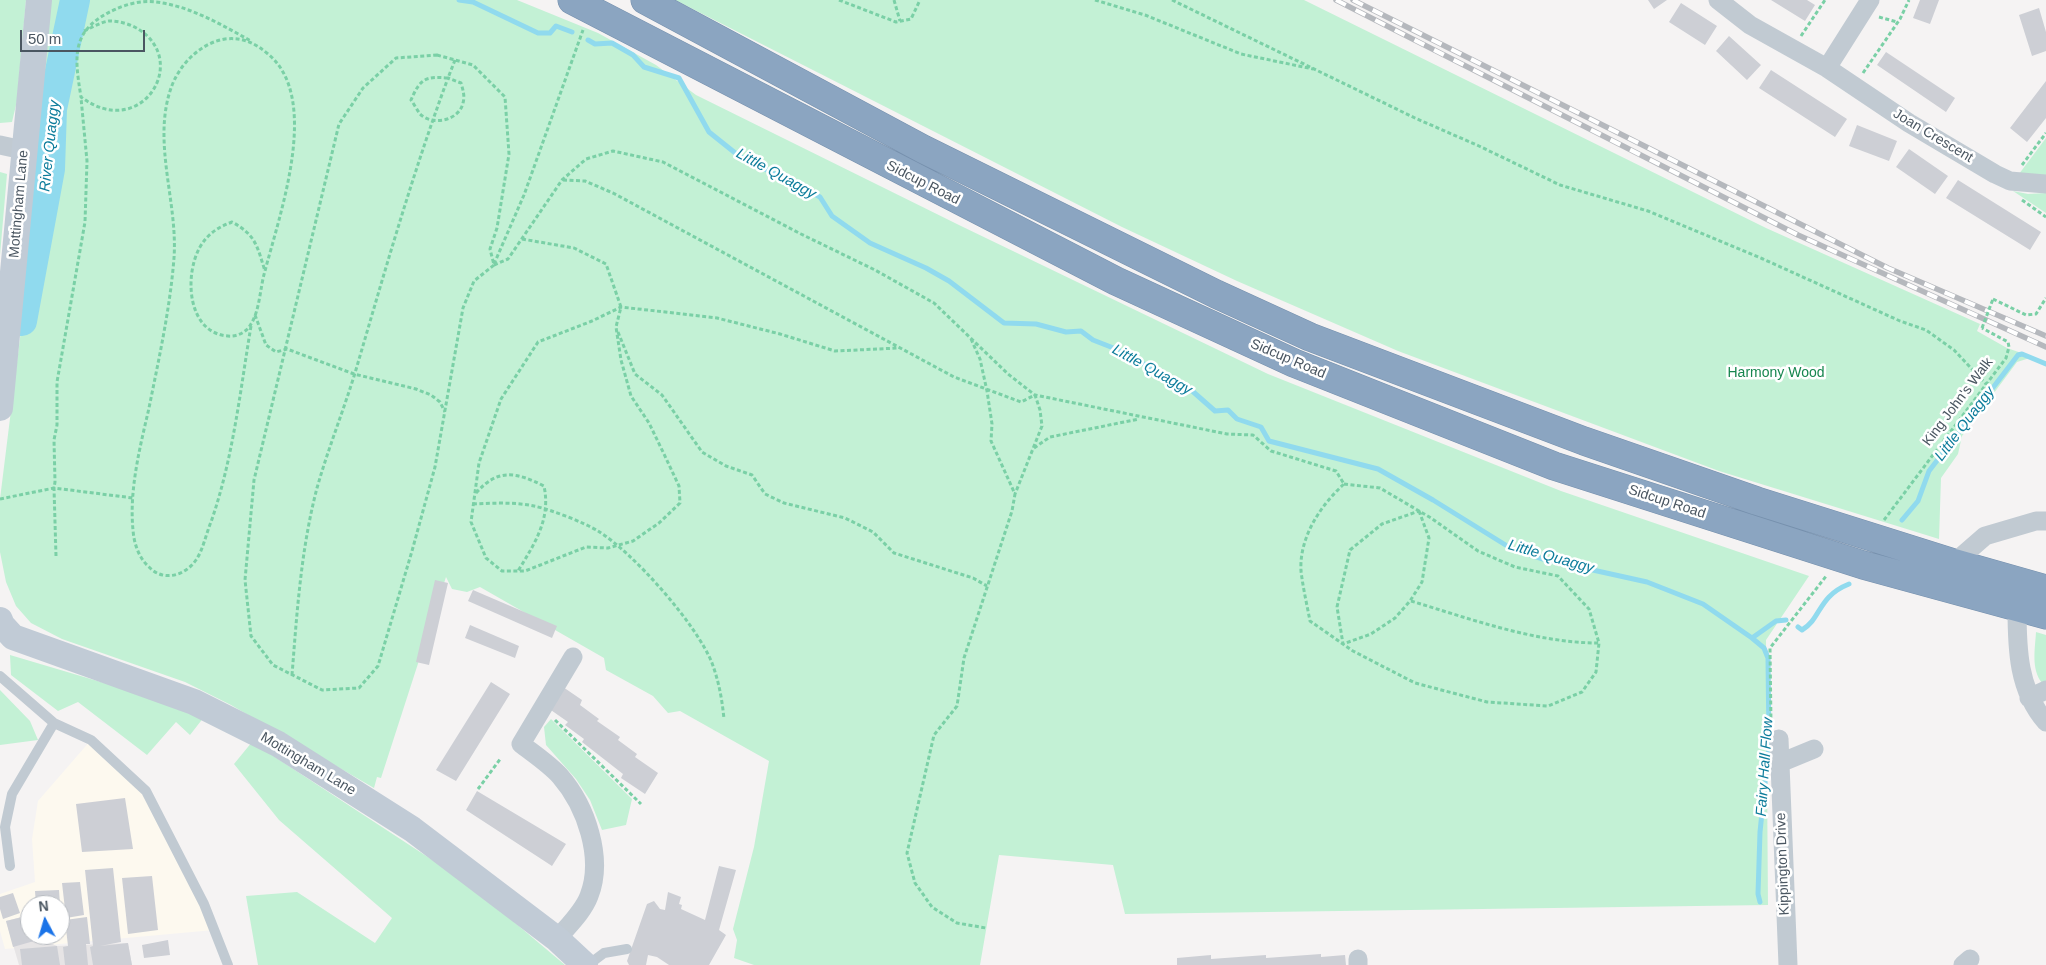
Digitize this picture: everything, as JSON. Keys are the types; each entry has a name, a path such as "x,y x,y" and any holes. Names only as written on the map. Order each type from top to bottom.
{"highway":[{"path":"644,0 923,149 1216,294 1310,337 1584,441 1766,504 1954,563 2046,589"},
{"name":"Sidcup Road","path":"579,11 1116,281 1294,363 1554,466 1863,565 2046,615"}],"street":[{"name":"Mottingham Lane","path":"0,408 12,148 39,0"},
{"name":"Joan Crescent","path":"1718,0 1750,25 1827,68 1909,123 2010,181 2046,184"},
{"path":"1827,68 1870,0"},
{"path":"1954,563 1985,536 2046,521"},
{"path":"2017,608 2018,655 2029,698 2046,722"},
{"name":"Mottingham Lane","path":"0,625 13,637 27,643 194,702 278,744 412,829 557,939 586,965"},
{"path":"557,939 589,897 593,880 593,847 586,818 560,776 521,744 573,657"},
{"path":"2029,698 2046,690"},
{"name":"Kippington Drive","path":"1779,739 1788,965"},
{"path":"1780,764 1814,750"}],"lane":[{"path":"0,676 54,723 91,740 146,791 204,904 228,965"},
{"path":"10,866 5,827 12,794 54,723"},
{"path":"586,965 604,953 627,949"}],"path":[{"path":"839,0 896,22 911,20 920,0"},
{"path":"894,0 900,21"},
{"path":"1095,0 1145,15 1241,54 1317,70"},
{"path":"1172,0 1560,185 1648,211 1763,259 1900,322 1926,330 1954,350 1986,384"},
{"path":"1792,49 1825,0"},
{"path":"1854,86 1900,19 1909,0"},
{"path":"56,556 54,488 57,382 85,222 87,161 77,72 78,47 84,31 98,17 127,4 156,1 194,12 253,42 274,59 289,86 295,114 294,142 289,174 255,314 250,326 232,445 217,504 198,557 186,572 170,576 156,573 138,555 133,531 132,498 164,337 174,259 175,220 168,188 164,117 172,86 183,65 206,45 227,39 253,42"},
{"path":"494,265 524,195 576,45 579,11"},
{"path":"81,97 95,108 114,112 138,106 155,90 161,68 157,50 146,34 130,24 108,21 84,31"},
{"path":"494,265 490,250 497,228 509,154 505,97 473,65 437,55 396,58 363,88 339,124 287,349 254,480 244,580 251,636 273,665 322,690 359,688 378,666 394,617 435,467 462,308 474,281 494,265 508,259 562,180 586,159 612,151 663,162 909,289 934,304 1008,374 1035,395 1063,399 1142,418 1227,434 1253,435 1272,451 1336,471 1344,484"},
{"path":"292,675 301,574 317,489 354,374 386,259 454,60"},
{"path":"432,76 448,78 461,83 464,92 463,104 455,115 442,121 432,120 421,115 411,100 418,84 432,76"},
{"path":"2010,181 2046,133"},
{"path":"562,180 585,180 613,193 954,377 1021,402 1035,395"},
{"path":"250,326 236,337 221,335 208,329 196,314 191,294 193,267 200,246 215,228 232,222 248,230 258,249 264,272"},
{"path":"522,239 574,248 606,264 621,307 616,327 621,360 631,396 649,423 679,486 680,503 659,523 633,541 608,548 586,547 525,571 502,571 486,558 471,522 479,463 501,399 538,342 592,321 621,307 717,318 780,334 835,351 899,348"},
{"name":"King John's Walk","path":"1882,522 2006,358 2010,347 2008,342 1982,328 1993,298 2026,315 2036,314 2046,298"},
{"path":"255,314 266,345 276,352 287,349 354,374 416,389 431,395 440,402 445,412"},
{"path":"616,327 635,374 662,395 702,452 726,466 752,475 765,494 784,503 846,518 873,532 894,553 966,575 987,586"},
{"path":"970,337 980,358 987,390 992,424 991,441 1015,494"},
{"path":"986,928 957,923 932,906 915,883 907,853 934,735 957,706 964,658 1012,511 1015,494 1042,426 1040,410 1035,395"},
{"path":"1034,449 1050,436 1142,418"},
{"path":"475,494 488,479 508,474 527,477 544,486 546,510 538,538 517,571"},
{"path":"1344,484 1380,488 1419,511 1478,551 1514,567 1558,576 1589,610 1600,643 1596,672 1582,692 1548,706 1488,702 1415,683 1343,644 1310,621 1301,570 1306,536 1327,499 1344,484"},
{"path":"0,499 54,488 132,498"},
{"path":"473,504 535,506 598,530 617,546 662,590 697,632 712,662 720,686 724,719"},
{"path":"1343,644 1371,634 1395,618 1410,601 1422,582 1429,538 1419,511"},
{"path":"1343,644 1337,608 1350,550 1382,524 1419,511"},
{"path":"1770,648 1831,569"},
{"path":"1410,601 1516,631 1571,643 1600,643"},
{"path":"550,714 641,804"},
{"path":"478,789 501,758"}],"shaded area":[{"path":"91,740 146,791 214,930 70,943 70,895 20,895 20,945 49,945 5,949 0,931 0,894 35,882 32,839 38,801"},
{"path":"20,918 20,945 57,946 128,943 132,965 19,965 6,921"}],"green space":[{"path":"0,0 26,0 17,101 12,122 0,123"},
{"path":"51,0 517,0 598,33 656,65 696,95 961,226 1268,374 1561,491 1809,576 1766,640 1768,905 1125,914 1113,865 999,855 980,965 754,965 734,958 737,940 733,929 754,847 769,761 680,711 668,713 653,696 606,670 604,658 480,587 467,592 452,589 446,577 381,778 377,777 374,788 231,705 185,682 62,639 31,623 16,606 6,582 0,552 0,499 21,330"},
{"name":"Harmony Wood","path":"675,0 1304,0 1766,228 1980,324 1977,331 2007,348 2033,357 2017,362 1962,436 1958,454 1941,478 1939,539 1719,471 1398,351 1237,281 1122,227"},
{"path":"2046,138 2046,177 2019,174"},
{"path":"0,172 7,174 0,255"},
{"path":"2013,191 2028,194 2046,193 2046,213"},
{"path":"2036,632 2046,635 2046,682 2042,683 2036,672 2035,665"},
{"path":"10,655 175,704 204,717 190,735 176,722 147,755 78,702 58,711 11,675"},
{"path":"0,690 30,721 38,740 0,745"},
{"path":"551,719 632,799 626,825 602,830 590,800 576,779 546,745 544,727"},
{"path":"252,742 469,884 565,965 258,965 246,896 297,892 375,943 392,918 279,820 234,764"}],"building":[{"path":"1648,0 1667,0 1654,9"},
{"path":"1771,0 1807,0 1815,5 1805,21"},
{"path":"1920,0 1939,0 1930,24 1913,18"},
{"path":"1681,3 1717,26 1705,45 1669,22"},
{"path":"2039,8 2046,32 2046,51 2032,56 2019,15"},
{"path":"1729,36 1761,65 1747,80 1716,51"},
{"path":"1886,52 1955,98 1946,112 1877,65"},
{"path":"1771,70 1847,119 1835,137 1759,88"},
{"path":"2046,81 2046,118 2027,142 2010,128"},
{"path":"1857,125 1897,141 1889,161 1849,146"},
{"path":"1909,149 1948,176 1935,194 1896,167"},
{"path":"1958,180 2041,232 2030,250 1946,198"},
{"path":"435,580 448,583 429,665 416,662"},
{"path":"473,590 557,626 552,638 468,601"},
{"path":"470,625 519,646 515,658 465,638"},
{"path":"491,682 510,694 456,781 436,770"},
{"path":"563,687 582,700 580,705 599,719 597,721 620,737 618,740 637,754 635,757 658,773 645,794 621,778 623,774 582,742 584,739 565,725 568,722 548,708"},
{"path":"477,791 566,844 552,866 466,810"},
{"path":"125,798 133,849 82,852 76,804"},
{"path":"719,866 736,870 719,930 726,935 709,965 669,965 657,957 648,955 646,965 629,965 627,961 647,904 654,901 660,909 665,910 668,892 681,897 679,904 682,905 681,909 705,920"},
{"path":"113,868 121,942 100,946 128,943 132,965 93,965 90,947 93,946 85,870"},
{"path":"152,876 158,930 128,934 122,878"},
{"path":"80,882 84,915 70,917 70,895 63,895 62,883"},
{"path":"59,890 59,895 35,895 35,891"},
{"path":"13,893 20,913 3,919 0,909 0,897"},
{"path":"87,917 90,944 86,944 88,965 65,965 63,947 70,945 70,919"},
{"path":"20,918 20,945 13,947 6,921"},
{"path":"168,940 170,955 144,958 142,945"},
{"path":"57,946 60,965 22,965 20,949"},
{"path":"1321,954 1321,957 1345,955 1346,965 1177,965 1177,958 1211,955 1211,959"}],"waterway":[{"name":"River Quaggy","path":"22,321 50,169 52,109 75,0"},
{"path":"459,0 473,2 538,33 550,33 556,26 572,32"},
{"name":"Little Quaggy","path":"588,40 595,44 612,43 633,55 644,67 679,78 709,132 739,156 820,197 832,216 870,243 926,268 949,281 1004,323 1036,324 1066,332 1081,331 1093,340 1116,349 1190,389 1215,411 1228,410 1237,419 1261,427 1269,441 1378,469 1433,500 1512,549 1543,559 1647,582 1703,604 1752,638 1776,621 1786,620"},
{"name":"Little Quaggy","path":"1902,520 1918,501 1929,471 2018,355 2022,354 2046,364"},
{"name":"Little Quaggy","path":"1798,627 1802,630 1808,625 1825,601 1839,589 1849,584"},
{"name":"Fairy Hall Flow","path":"1752,638 1764,648 1768,658 1769,745 1760,832 1758,894 1760,902"}],"railway":[{"path":"1336,0 1798,235 2046,347"},
{"path":"1353,0 1888,268 2046,336"}]}
